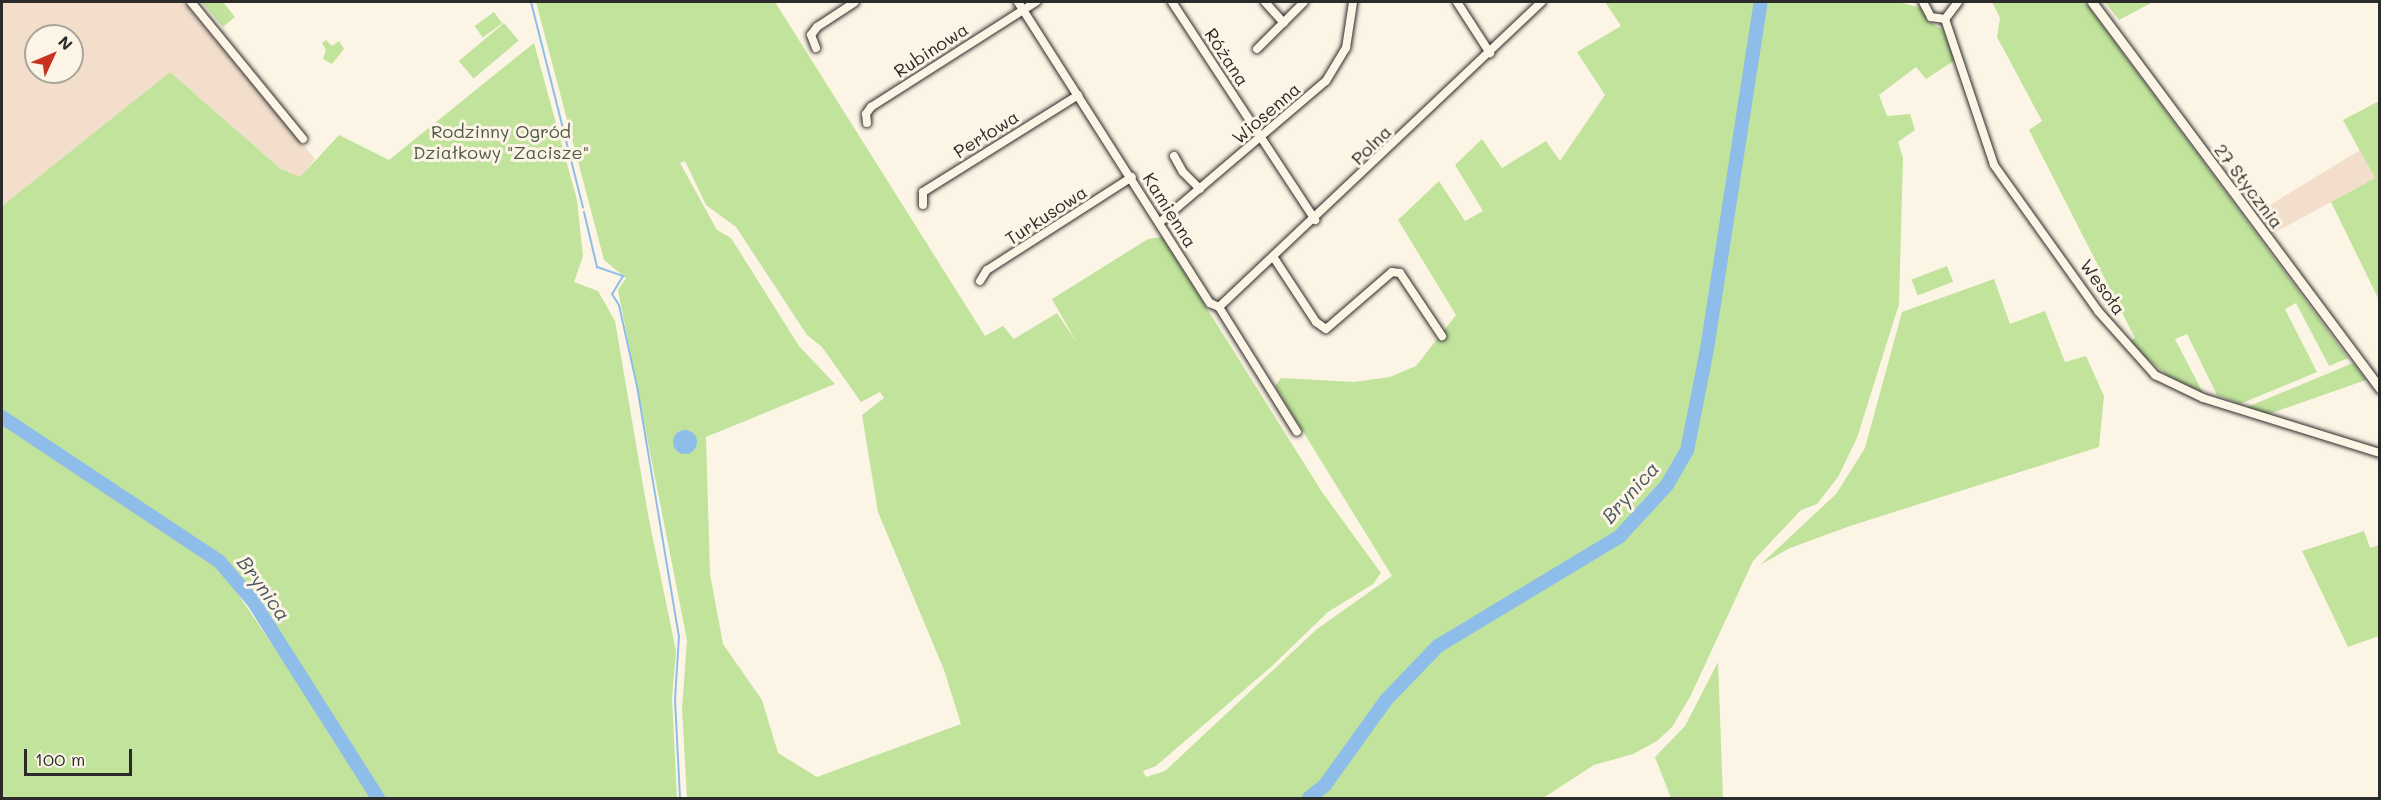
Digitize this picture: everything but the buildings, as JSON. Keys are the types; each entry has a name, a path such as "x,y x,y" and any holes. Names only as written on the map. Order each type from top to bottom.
{"street":[{"path":"191,2 303,139"},
{"path":"816,48 811,35 817,27 855,2"},
{"name":"Kamienna","path":"1018,2 1132,177 1210,303 1219,307 1297,432"},
{"name":"Rubinowa","path":"867,123 866,114 871,107 1036,2"},
{"name":"Różana","path":"1172,2 1315,220"},
{"path":"1264,2 1284,23"},
{"path":"1257,49 1304,2"},
{"name":"Wiosenna","path":"1159,224 1326,81 1338,64 1351,30 1353,2"},
{"path":"1457,2 1490,53"},
{"name":"Polna","path":"1219,307 1315,220 1542,2"},
{"path":"1923,2 1930,17 1945,19 1958,2"},
{"name":"27 Stycznia","path":"2092,2 2379,389"},
{"name":"Wesoła","path":"1945,19 1981,131 2002,181 2070,267 2098,310 2155,375 2212,401 2379,453"},
{"name":"Perłowa","path":"923,206 923,192 1078,95"},
{"path":"1174,156 1183,172 1200,189"},
{"name":"Turkusowa","path":"980,281 987,270 1132,177"},
{"path":"1274,258 1316,322 1326,329 1392,272 1400,273 1442,336"}],"shaded area":[{"path":"2,2 183,2 315,159 300,178 281,169 170,72 2,206"},
{"path":"2360,150 2375,178 2272,234 2257,213"}],"green space":[{"path":"202,2 223,2 235,17 223,27"},
{"path":"536,2 775,2 985,336 1003,326 1014,339 1057,313 1077,343 1052,299 1148,239 1162,237 1322,492 1381,573 1373,584 1328,612 1272,666 1156,766 1143,771 1146,777 1165,771 1317,629 1392,576 1275,386 1281,378 1354,382 1390,377 1416,366 1456,315 1398,220 1439,181 1465,221 1483,211 1455,165 1482,139 1502,168 1546,141 1560,161 1605,95 1577,52 1621,26 1605,2 1898,2 1922,8 1928,21 1943,30 1955,60 1926,79 1916,67 1879,95 1887,116 1910,114 1915,130 1898,142 1903,157 1899,304 1857,438 1838,477 1817,504 1801,510 1753,561 1690,697 1672,727 1657,741 1633,754 1594,765 1543,798 687,798 682,709 687,640 618,290 626,278 604,260","holes":["685,161 706,205 736,227 807,335 822,347 861,402 880,392 884,398 862,415 878,512 944,670 961,724 817,777 778,753 762,700 723,644 710,574 706,437 835,384 799,346 731,238 717,230 680,163"]},
{"path":"1992,2 2085,2 2348,358 2329,366 2296,303 2285,309 2317,372 2240,404 2217,395 2187,334 2175,339 2203,393 2168,376 2143,355 2130,341 2135,338 2029,130 2042,121 1997,37 2000,18"},
{"path":"2105,2 2153,2 2119,20"},
{"path":"494,12 502,23 483,37 475,26"},
{"path":"504,23 519,41 474,79 459,61"},
{"path":"326,40 332,46 339,41 344,49 332,64 323,59 326,50 322,43"},
{"name":"Rodzinny Ogród Działkowy \"Zacisze\"","path":"534,43 577,200 583,256 574,282 598,291 615,321 649,520 676,651 672,698 677,798 383,798 244,580 208,546 2,412 2,206 170,72 281,169 300,177 339,135 389,160"},
{"path":"2379,101 2379,300 2331,202 2375,178 2343,120"},
{"path":"1947,266 1953,282 1918,295 1912,280"},
{"path":"1994,279 2010,324 2045,311 2065,362 2086,356 2104,396 2099,447 1850,526 1790,548 1760,565 1836,494 1865,448 1902,312"},
{"path":"2353,363 2366,380 2266,415 2245,408"},
{"path":"2,423 196,548 223,572 376,798 2,798"},
{"path":"2364,531 2370,548 2379,545 2379,636 2348,647 2302,551"},
{"path":"1718,662 1723,798 1671,798 1655,757 1685,726"}],"water":[{"path":"685,430 690,431 696,437 696,447 690,453 685,454 680,453 674,447 673,442 674,437 680,431"}],"waterway":[{"path":"531,2 583,208"},
{"name":"Brynica","path":"1309,798 1325,785 1386,700 1438,646 1620,536 1667,485 1687,451 1707,349 1761,2"},
{"path":"584,212 597,267 623,276 612,294 619,305 637,386 679,636 675,699 680,798"},
{"name":"Brynica","path":"2,417 219,561 253,601 378,798"}]}
